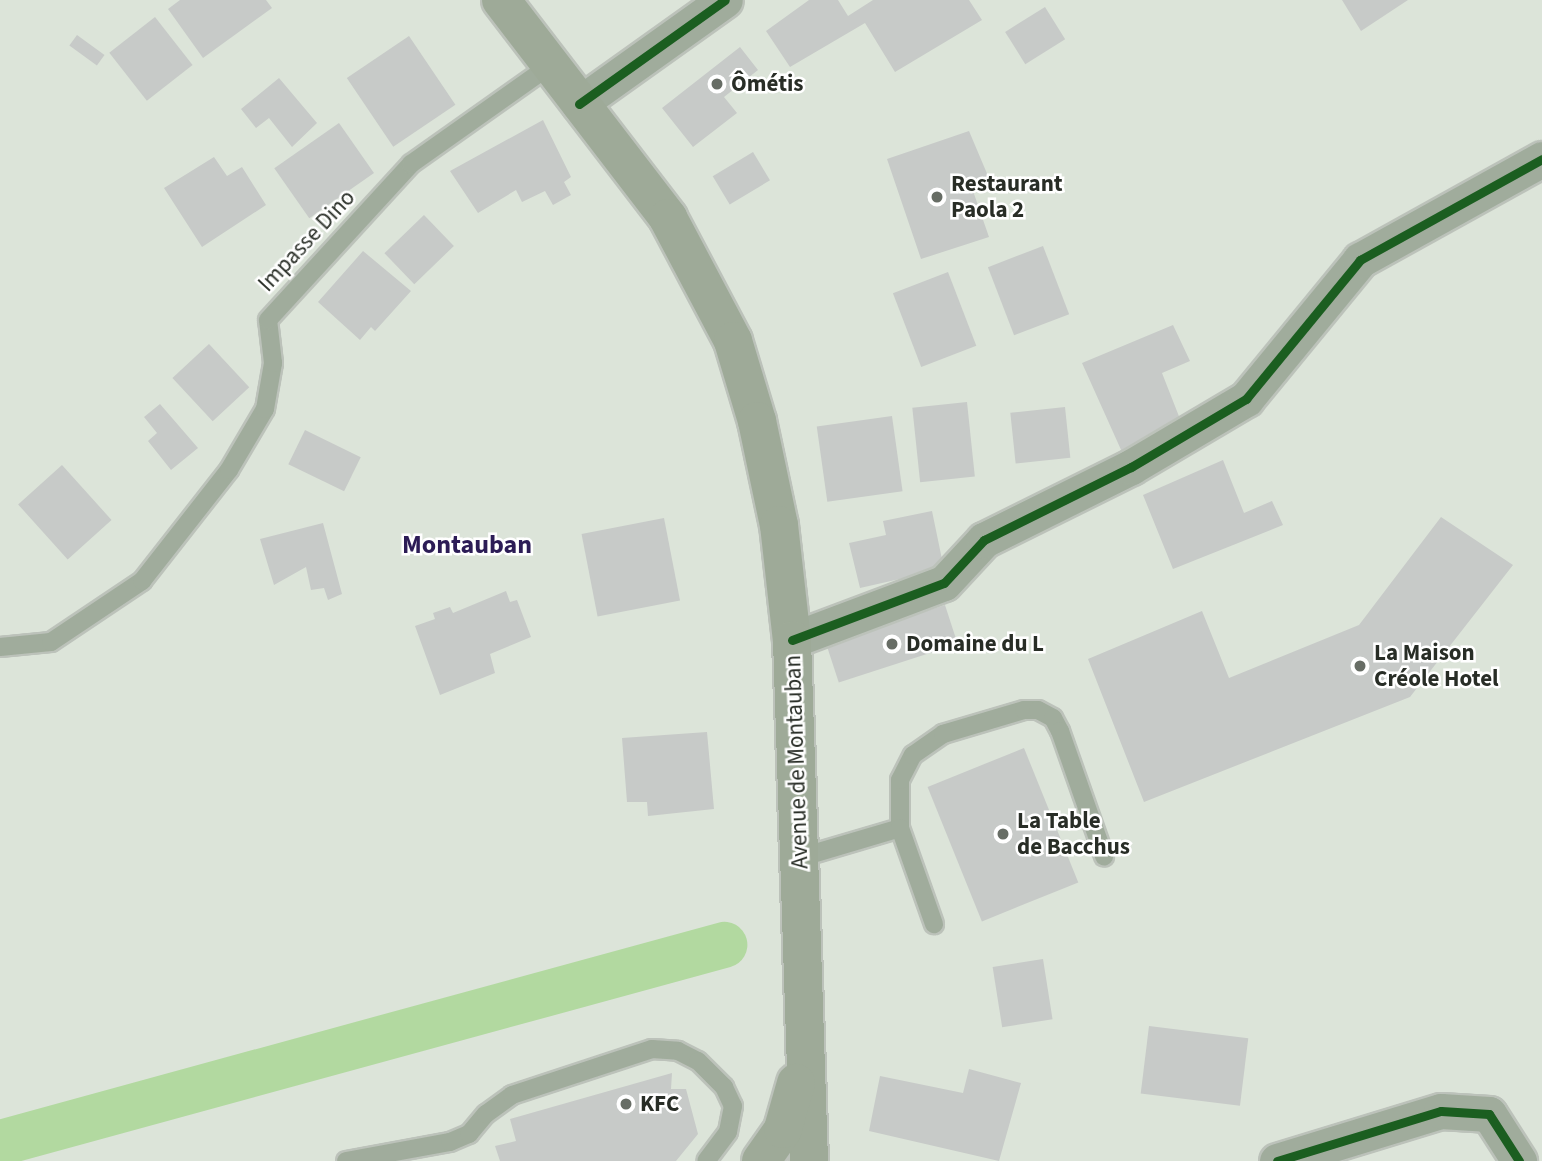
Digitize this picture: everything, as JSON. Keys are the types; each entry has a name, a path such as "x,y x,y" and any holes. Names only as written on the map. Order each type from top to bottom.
{"main road":[{"name":"Avenue de Montauban","path":"501,0 548,67 668,218 733,341 757,421 779,525 792,640 802,858 803,1057 809,1161"},
{"name":"Avenue de Montauban","path":"761,1161 783,1129 803,1057"}],"street":[{"path":"579,104 725,0"},
{"path":"792,640 944,583 984,540 1131,467 1246,400 1360,260 1542,159"},
{"path":"1277,1161 1441,1111 1489,1114 1519,1161"}],"lane":[{"name":"Impasse Dino","path":"0,648 51,642 142,581 229,470 265,409 273,363 268,320 411,164 548,67"},
{"path":"934,924 900,828 900,780 913,755 943,734 1024,709 1038,710 1053,718 1104,856"},
{"path":"802,858 900,828"},
{"path":"355,1160 450,1142 469,1134 486,1114 512,1095 652,1049 678,1051 698,1061 724,1087 733,1106 728,1132 706,1161"}],"building":[{"path":"180,0 266,0 272,8 203,58 168,9"},
{"path":"809,0 838,0 848,16 873,0 969,0 982,20 895,72 865,23 790,67 766,31"},
{"path":"1342,0 1408,0 1361,31"},
{"path":"1045,7 1065,39 1025,64 1005,32"},
{"path":"155,17 193,65 147,101 109,53"},
{"path":"77,35 105,55 97,66 69,46"},
{"path":"409,36 455,105 393,147 347,78"},
{"name":"Ômétis","path":"740,47 758,70 724,97 737,113 693,147 662,108"},
{"path":"279,78 317,123 292,147 269,118 256,128 241,109"},
{"path":"543,120 571,177 564,182 571,195 553,205 545,191 522,202 516,190 478,213 450,171"},
{"path":"339,123 374,173 309,218 274,168"},
{"name":"Restaurant Paola 2","path":"969,131 991,183 972,188 989,237 921,259 887,159"},
{"path":"753,152 770,180 730,204 713,176"},
{"path":"214,157 227,176 242,167 266,205 202,247 164,188"},
{"path":"424,215 454,246 414,284 384,253"},
{"path":"1043,246 1069,314 1014,335 988,267"},
{"path":"363,251 411,291 375,331 371,327 360,340 318,302"},
{"path":"948,272 976,346 921,367 893,293"},
{"path":"1173,325 1190,361 1162,373 1182,424 1122,452 1082,363"},
{"path":"209,344 249,387 213,421 172,378"},
{"path":"967,402 975,477 920,482 912,408"},
{"path":"160,404 198,448 171,470 148,441 157,433 144,417"},
{"path":"1065,407 1070,458 1016,463 1010,413"},
{"path":"892,416 903,491 827,502 817,427"},
{"path":"305,430 361,457 344,491 288,464"},
{"path":"1223,460 1244,513 1272,501 1283,525 1173,569 1143,495"},
{"path":"62,465 112,520 68,559 18,504"},
{"path":"932,511 944,569 860,588 849,543 886,535 883,521"},
{"name":"La Maison Créole Hotel","path":"1441,517 1513,565 1410,697 1144,802 1088,659 1202,611 1229,678 1359,625"},
{"path":"664,518 680,600 598,616 582,534"},
{"path":"323,523 342,594 328,600 324,588 311,590 306,567 274,585 260,539"},
{"path":"506,591 510,602 517,600 531,637 490,654 495,673 440,695 415,626 435,619 433,613 450,607 453,613"},
{"name":"Domaine du L","path":"945,605 958,644 839,683 826,644"},
{"path":"707,732 714,809 648,816 647,802 627,802 622,738"},
{"name":"La Table de Bacchus","path":"1024,748 1078,882 982,921 928,787"},
{"path":"1043,959 1053,1019 1002,1027 993,967"},
{"path":"1149,1026 1248,1038 1240,1106 1141,1093"},
{"path":"969,1069 1021,1083 999,1161 869,1131 880,1076 963,1093"},
{"name":"KFC","path":"672,1073 671,1089 686,1089 698,1134 676,1161 500,1161 495,1146 516,1141 510,1119"}],"waterway":[{"path":"0,1143 724,945"}],"cycle path":[{"path":"579,104 725,0"},
{"path":"792,640 944,583 984,540 1131,467 1246,399 1360,260 1542,159"},
{"path":"1277,1161 1441,1111 1489,1114 1519,1161"}],"place":[{"name":"Ômétis","path":"717,84"},
{"name":"Restaurant Paola 2","path":"937,197"},
{"name":"Domaine du L","path":"892,644"},
{"name":"La Maison Créole Hotel","path":"1360,666"},
{"name":"La Table de Bacchus","path":"1003,834"},
{"name":"KFC","path":"626,1104"}],"district":[{"name":"Montauban","path":"467,545"}]}
